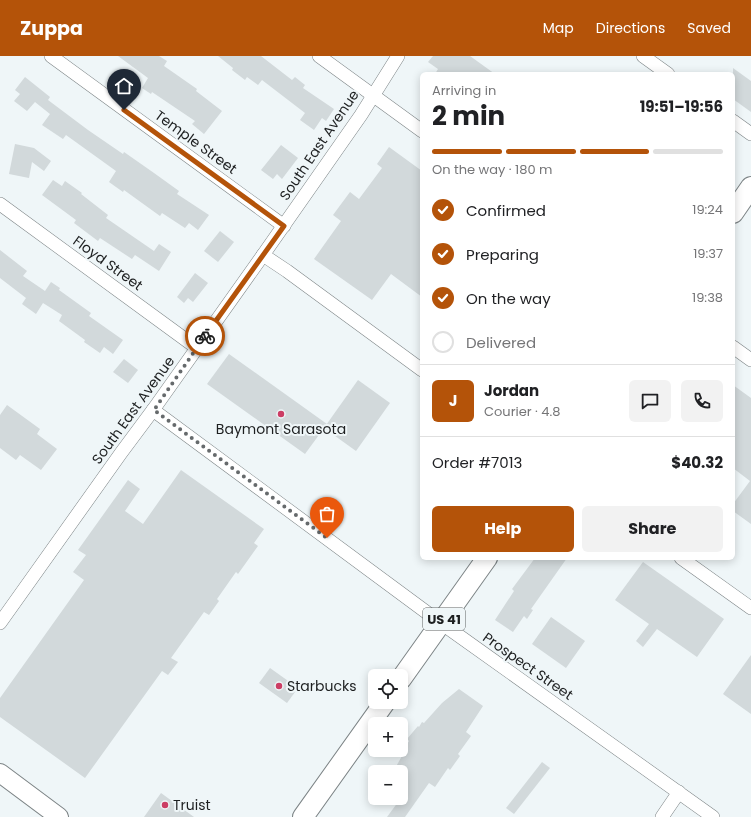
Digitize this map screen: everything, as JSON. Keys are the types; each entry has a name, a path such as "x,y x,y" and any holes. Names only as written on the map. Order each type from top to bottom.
{"main road":[{"path":"735,210 751,187"},
{"name":"US 41","path":"408,669 486,560"},
{"path":"303,817 380,709"}],"street":[{"name":"Temple Street","path":"51,56 284,226"},
{"path":"319,56 420,130"},
{"name":"South East Avenue","path":"0,623 116,459 154,410 284,226 361,115 398,56"},
{"path":"643,56 665,72"},
{"path":"735,122 751,134"},
{"name":"Floyd Street","path":"0,204 197,348"},
{"path":"263,255 420,369"},
{"path":"735,348 751,360"},
{"name":"Prospect Street","path":"154,410 441,623 713,817"},
{"path":"684,560 751,608"},
{"path":"0,773 58,817"},
{"path":"662,817 679,792"}],"building":[{"path":"118,56 159,56 167,61 164,66 197,89 196,91 222,111 204,134 192,124 195,121 152,92 151,94 142,88 148,78"},
{"path":"218,56 261,56 292,80 295,77 305,85 303,88 334,109 326,121 322,118 314,130 300,120 305,113 262,80 258,85 247,77 245,80"},
{"path":"433,56 470,56 492,72 436,72 438,69 428,62"},
{"path":"733,68 751,81 751,112 735,100 735,72 733,72"},
{"path":"25,77 50,97 48,100 88,130 123,154 124,152 154,173 179,191 177,194 209,215 198,230 189,223 185,228 162,213 160,216 124,190 123,192 109,182 116,171 66,135 63,139 42,125 50,114 35,102 27,111 14,101 20,94 15,90"},
{"path":"15,144 34,148 51,161 44,171 32,162 29,178 9,174"},
{"path":"281,145 298,158 282,179 277,174 273,179 261,170"},
{"path":"389,147 420,170 420,296 391,274 372,300 314,259 341,221 333,215 350,192 359,199 382,168 377,164"},
{"path":"53,180 62,186 65,181 108,215 106,218 154,251 159,244 171,252 159,271 135,255 132,259 100,238 98,241 74,223 76,220 42,195"},
{"path":"220,231 234,242 218,262 204,251"},
{"path":"0,250 27,271 23,276 45,291 51,282 60,288 59,290 91,313 89,316 123,340 113,354 104,347 100,353 84,342 85,340 59,321 62,315 43,303 36,314 22,304 26,298 0,278"},
{"path":"195,273 208,283 193,302 188,298 184,303 177,297"},
{"name":"Baymont Sarasota","path":"229,354 327,424 305,454 207,384"},
{"path":"124,359 138,370 128,383 113,372"},
{"path":"358,380 390,403 356,451 324,428"},
{"path":"735,386 751,398 751,524 735,512 735,501 750,481 735,470"},
{"path":"7,405 40,429 37,434 57,449 41,470 20,455 16,460 0,448 0,415"},
{"path":"181,470 264,529 254,543 258,546 238,574 236,572 217,599 219,601 209,615 204,612 171,658 178,662 168,675 162,671 85,778 0,717 0,698 84,580 73,572 86,555 78,550 128,480 140,489 125,511 143,524"},
{"path":"534,560 566,560 531,609 533,610 527,619 524,616 513,632 495,620 514,591 512,589"},
{"path":"643,562 724,619 697,657 657,629 643,647 636,641 649,624 615,600"},
{"path":"551,617 585,641 566,668 532,644"},
{"path":"751,655 751,714 723,694"},
{"name":"Starbucks","path":"270,668 298,688 287,703 259,683"},
{"path":"459,689 483,706 466,732 471,736 458,754 460,756 450,770 448,768 435,787 429,783 405,817 387,817 396,805 408,805 408,765 397,765 401,757 408,757 408,738 442,703"},
{"path":"542,762 550,768 514,814 506,808"},
{"name":"Truist","path":"161,793 194,817 144,817"}],"way so far":[{"path":"205,336 154,410 327,538"}],"place":[{"name":"Baymont Sarasota","path":"281,414"},
{"name":"Starbucks","path":"279,686"},
{"name":"Truist","path":"165,805"}],"route":[{"path":"124,110 284,226 205,336"}]}
